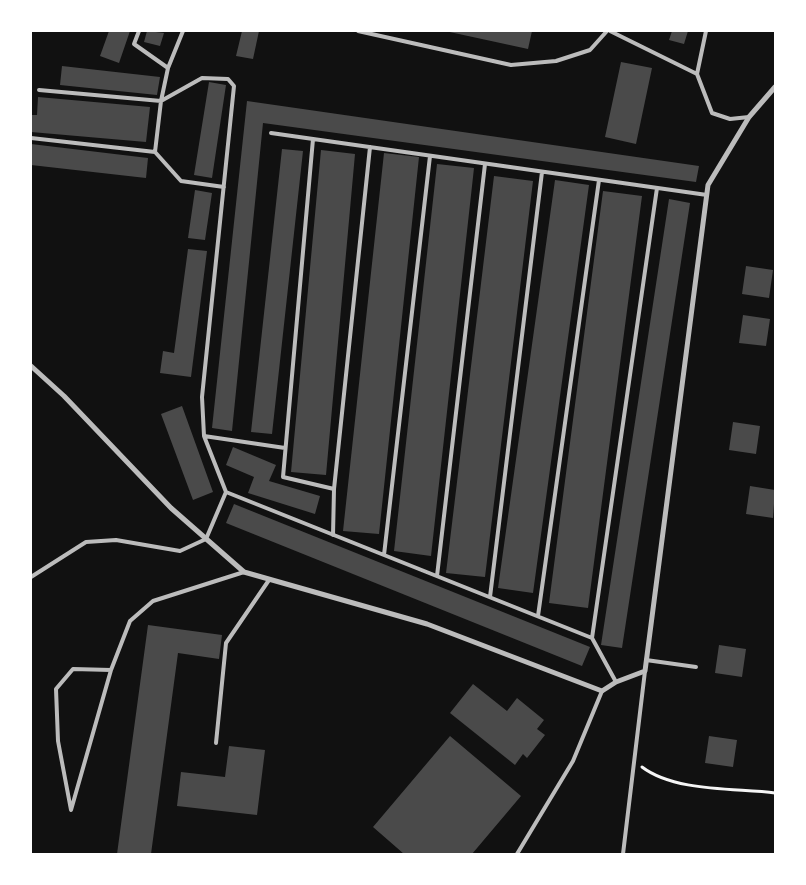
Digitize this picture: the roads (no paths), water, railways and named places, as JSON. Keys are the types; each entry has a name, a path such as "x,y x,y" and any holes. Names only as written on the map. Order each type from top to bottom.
{"street":[{"path":"31,366 64,396 171,508 244,572 427,624 602,691 616,682 645,671 708,185 749,117 775,87"}],"lane":[{"path":"138,31 134,44 168,68"},
{"path":"155,152 161,101 168,68 183,31"},
{"path":"358,31 512,65 556,61 590,50 608,31 697,74"},
{"path":"706,31 697,74 712,113 730,120 749,117"},
{"path":"31,577 86,542 116,540 180,551 206,539 226,492 204,436 202,397 234,86 228,79 202,78 161,101 39,90"},
{"path":"271,133 707,195"},
{"path":"31,138 155,152 181,181 224,187"},
{"path":"313,139 283,477 334,489"},
{"path":"333,535 334,489 370,147"},
{"path":"384,555 430,156"},
{"path":"437,576 485,164"},
{"path":"490,597 542,172"},
{"path":"538,616 600,180"},
{"path":"616,682 592,638 657,188"},
{"path":"204,436 285,448"},
{"path":"226,492 592,638"},
{"path":"111,670 72,670 56,689 58,741 72,810 111,670 130,621 152,601 244,572"},
{"path":"216,743 226,643 269,580"},
{"path":"646,660 696,667"},
{"path":"623,854 645,671"},
{"path":"517,854 573,761 602,691"}]}
